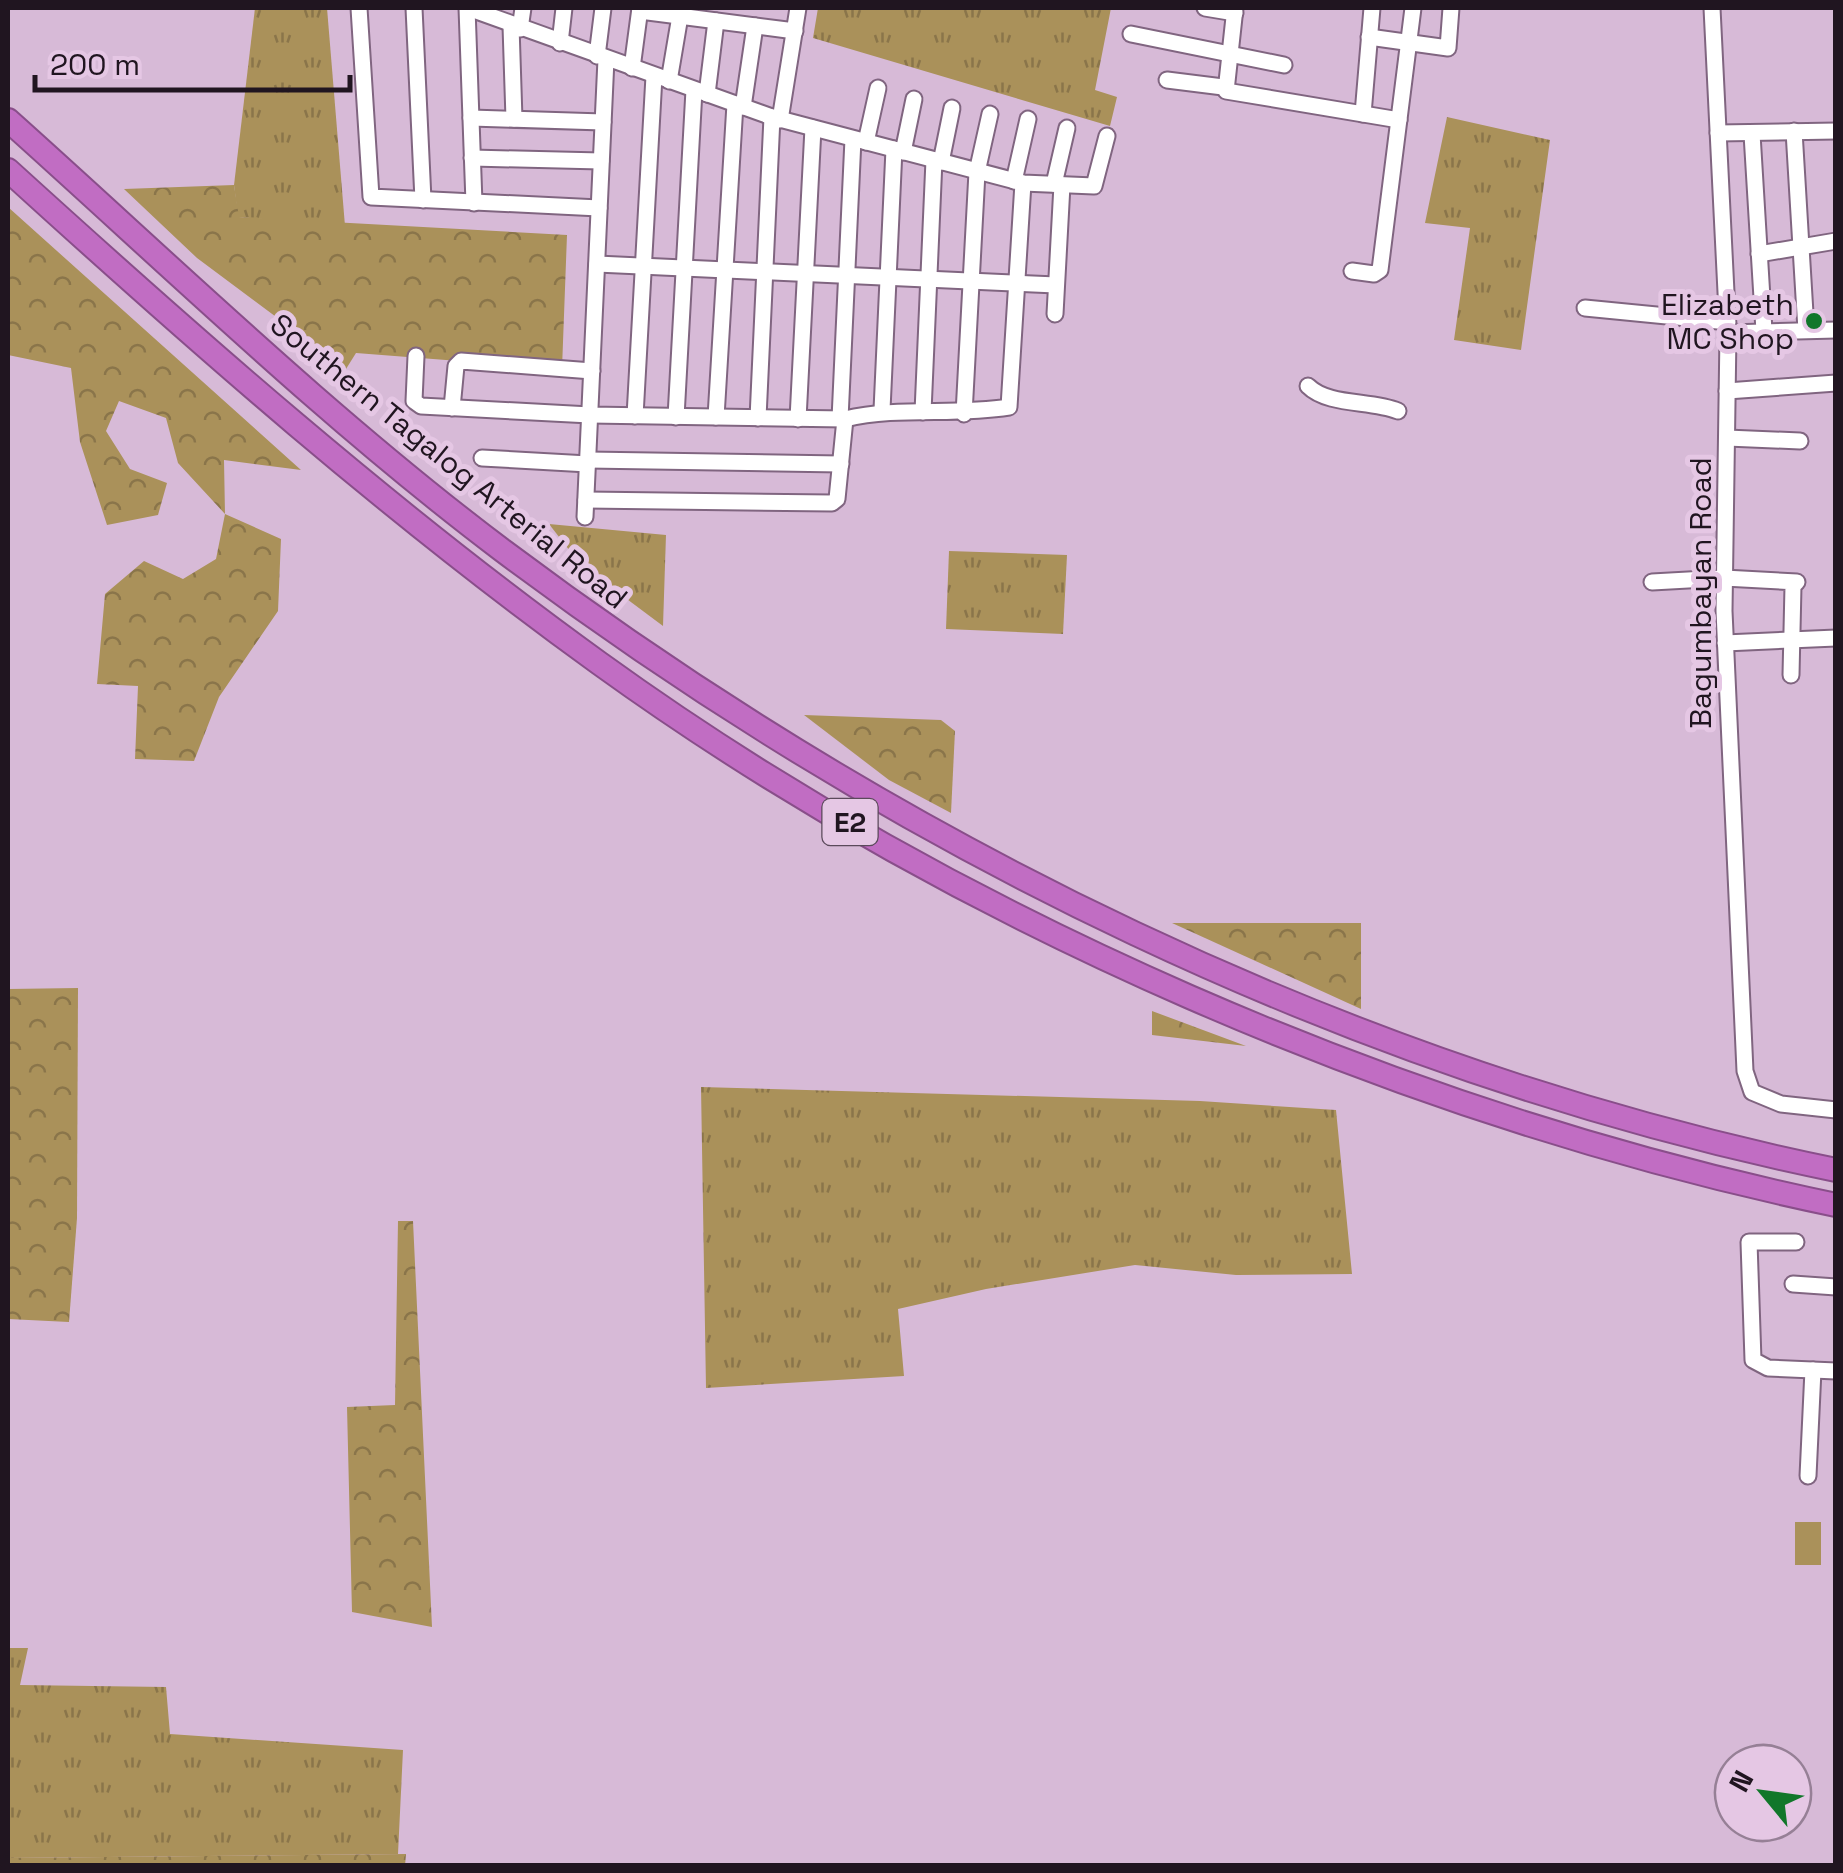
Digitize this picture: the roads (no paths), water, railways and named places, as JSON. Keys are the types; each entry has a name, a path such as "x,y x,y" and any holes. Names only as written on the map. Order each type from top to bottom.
{"highway":[{"name":"Southern Tagalog Arterial Road","path":"8,117 226,320 498,546 747,720 906,816 1085,909 1224,973 1375,1034 1497,1078 1655,1125 1836,1170"},
{"name":"E2","path":"9,171 201,344 484,576 600,664 731,753 890,846 1081,946 1367,1068 1638,1157 1836,1205"}],"street":[{"path":"359,8 368,193 376,200 599,208"},
{"path":"414,8 422,200"},
{"path":"474,202 468,8 776,118 1019,182 1094,186 1106,136"},
{"path":"514,119 516,27 523,8"},
{"path":"560,43 564,8"},
{"path":"585,518 603,122 604,8"},
{"path":"758,418 776,118 798,8"},
{"path":"1205,8 1235,10 1223,87"},
{"path":"1363,114 1372,8"},
{"path":"1352,271 1380,270 1414,8"},
{"path":"1370,37 1448,48 1451,8"},
{"name":"Bagumbayan Road","path":"1712,8 1728,328 1725,643 1745,1071 1752,1092 1781,1104 1836,1110"},
{"path":"632,68 640,9 794,31"},
{"path":"635,416 644,266 662,79 680,16"},
{"path":"676,416 700,92 716,21"},
{"path":"716,417 739,106 755,26"},
{"path":"1131,34 1229,50 1284,65"},
{"path":"1167,80 1399,120"},
{"path":"586,500 832,503 838,499 847,275 859,140 878,88"},
{"path":"882,410 899,151 914,99"},
{"path":"923,412 938,161 952,108"},
{"path":"964,414 977,172 990,114"},
{"path":"470,118 603,122"},
{"path":"416,356 414,401 452,408 590,415 842,419 882,410 964,414 1009,408 1019,182 1028,120"},
{"path":"798,419 813,128"},
{"path":"1055,314 1058,185 1067,128"},
{"path":"1794,130 1806,330"},
{"path":"1718,133 1836,131"},
{"path":"1752,134 1764,331"},
{"path":"472,158 601,161"},
{"path":"1759,254 1836,241"},
{"path":"597,264 1056,285"},
{"path":"1585,308 1728,328 1836,330"},
{"path":"452,408 456,366 461,361 592,372"},
{"path":"1728,392 1836,383"},
{"path":"1308,386 1316,395 1380,404 1398,411"},
{"path":"1726,438 1800,441"},
{"path":"482,458 841,464"},
{"path":"1652,582 1724,578 1797,582 1792,586 1791,675"},
{"path":"1725,643 1836,638"},
{"path":"1796,1242 1749,1242 1753,1360 1768,1368 1836,1370"},
{"path":"1793,1284 1836,1287"},
{"path":"1808,1476 1813,1370"}],"place":[{"name":"Elizabeth MC Shop","path":"1814,321"}]}
